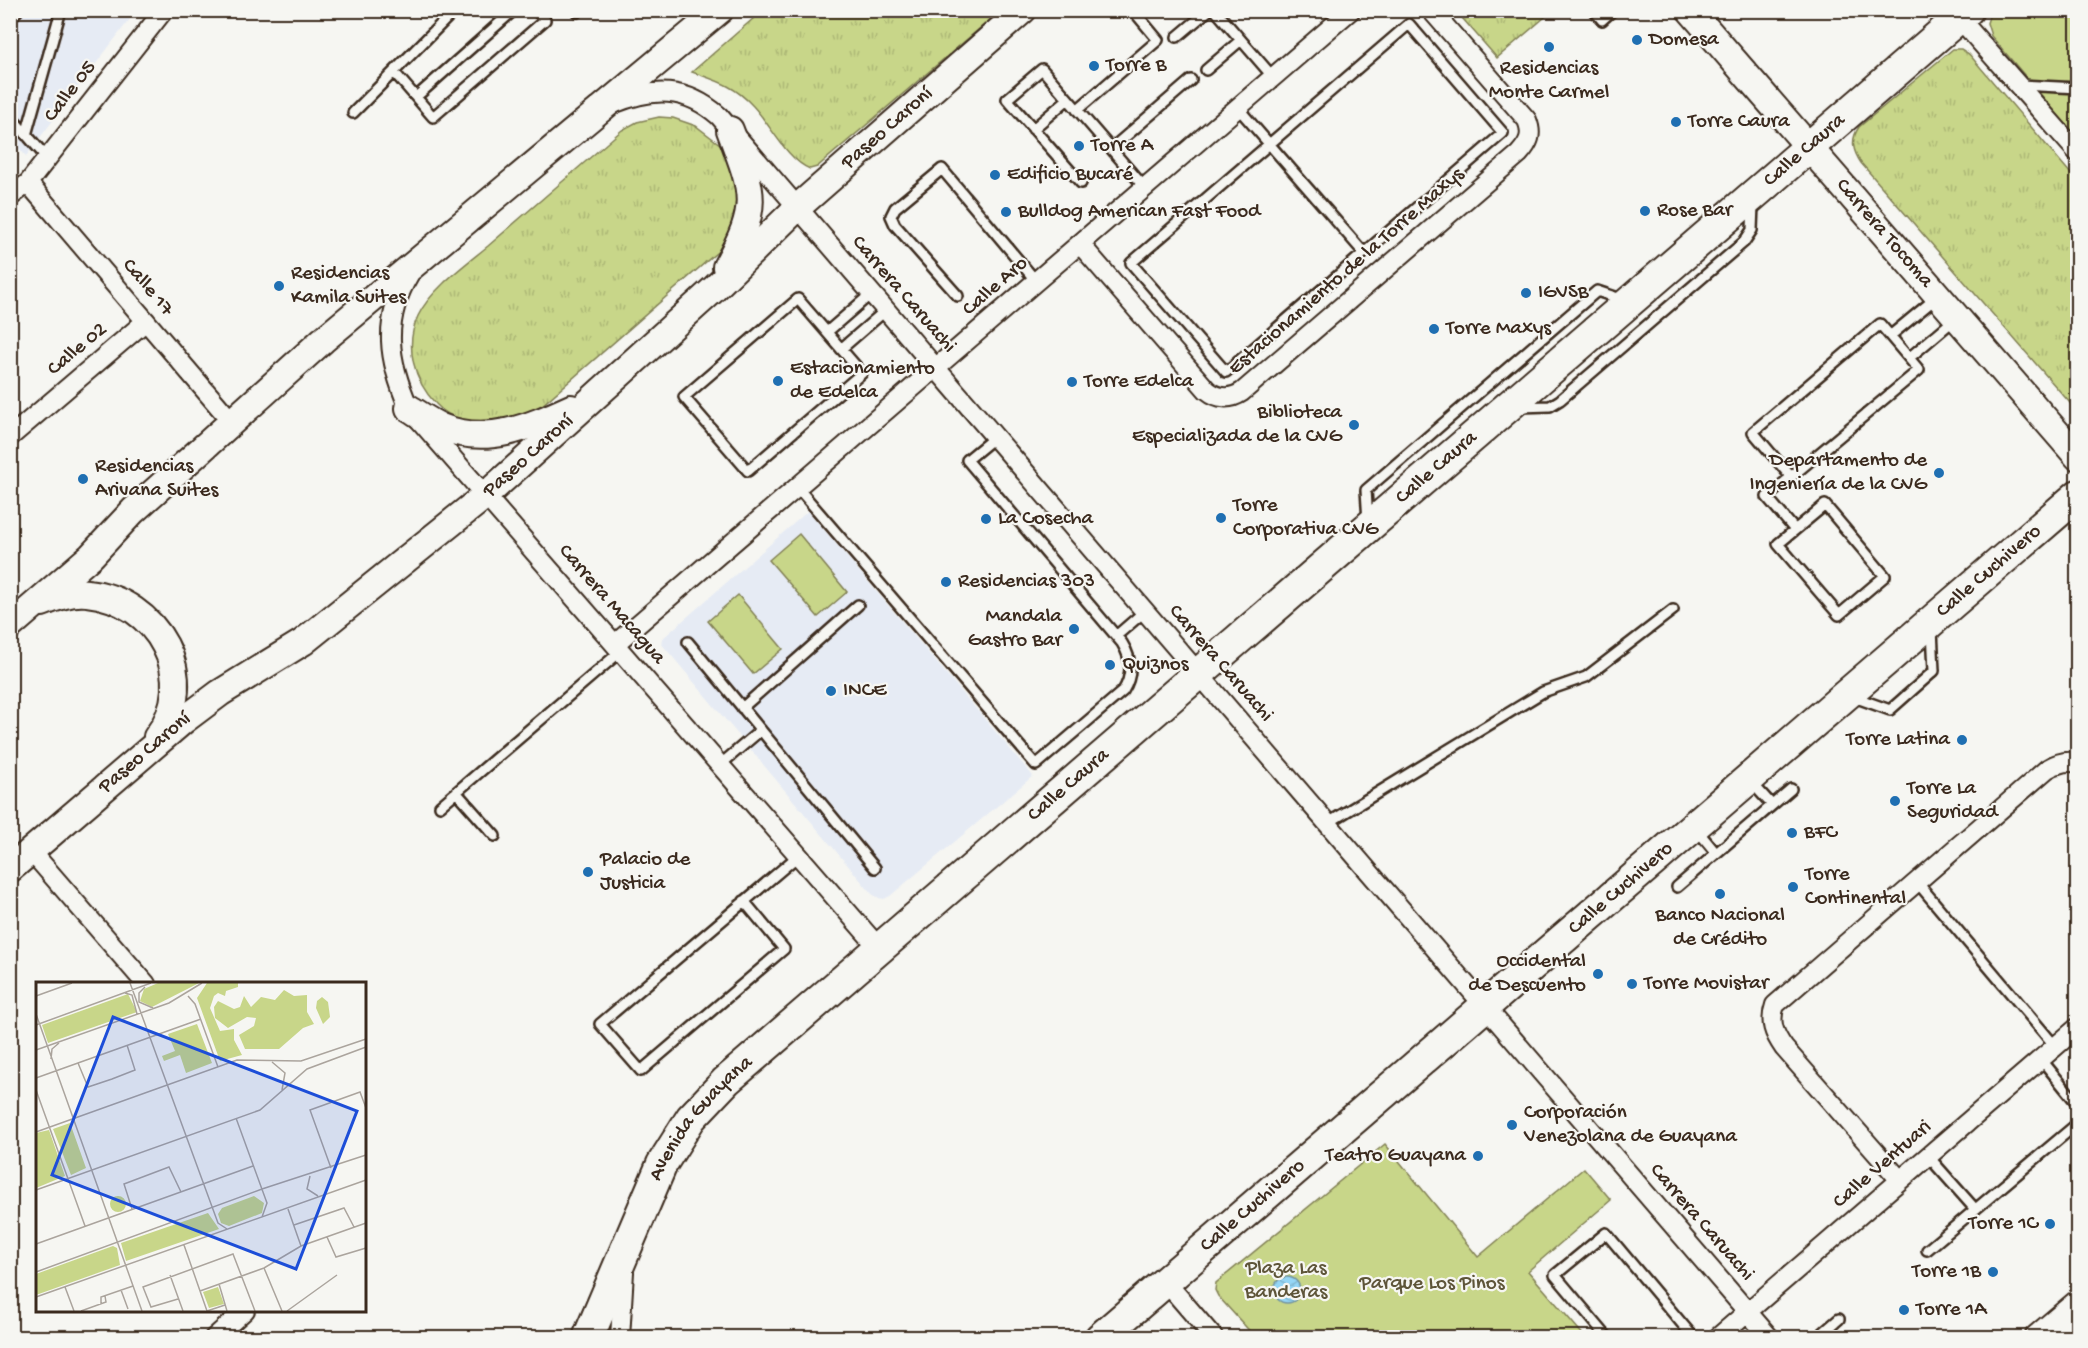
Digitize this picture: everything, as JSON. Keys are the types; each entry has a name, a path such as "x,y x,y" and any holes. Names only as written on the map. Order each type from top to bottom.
{"main road":[{"name":"Calle Caura","path":"879,948 1809,147 1960,13"},
{"name":"Calle Cuchivero","path":"1165,1281 2078,495"},
{"name":"Avenida Guayana","path":"588,1338 662,1164 691,1118 751,1058 879,948"},
{"path":"1100,1338 1165,1281"}],"street":[{"name":"Calle 05","path":"10,197 28,183 164,10"},
{"path":"10,626 91,556 133,511 322,340 720,10"},
{"name":"Paseo Caroní","path":"10,869 184,720 220,693 303,642 486,495 714,289 798,207 1023,10"},
{"name":"Calle Aro","path":"618,647 797,487 1351,10"},
{"name":"Estacionamiento de la Torre Maxys","path":"1080,244 1210,393 1220,398 1229,398 1242,393 1527,145 1530,134 1527,120 1431,10"},
{"name":"Carrera Tocoma","path":"1690,10 2078,457"},
{"path":"1960,13 2018,85 2078,153"},
{"name":"Carrera Caruachi","path":"600,109 645,94 669,93 688,96 704,103 730,130 1770,1338"},
{"path":"714,289 740,241 749,216 751,194 730,130"},
{"name":"Calle 17","path":"28,183 232,422"},
{"name":"Carrera Macagua","path":"416,263 398,293 391,317 390,340 394,363 400,388 409,408 879,948"},
{"name":"Calle 02","path":"10,437 146,321"},
{"path":"409,408 439,426 459,433 481,436 503,434 532,426 593,399"},
{"path":"32,608 69,594 86,593 122,602 138,611 150,622 169,653 175,688 168,719 147,752"},
{"path":"1900,1180 1784,1048 1775,1032 1771,1017 1775,1005 2047,770 2059,763 2078,764"},
{"path":"31,851 144,982"},
{"name":"Calle Ventuari","path":"1717,1338 2078,1027"},
{"path":"620,1338 623,1274 629,1238"},
{"path":"1165,1281 1214,1338"},
{"path":"2038,1338 2078,1304"},
{"path":"214,1338 244,1312"}],"lane":[{"path":"10,19 18,10"},
{"path":"26,135 61,10"},
{"path":"353,113 454,10"},
{"path":"416,97 514,10"},
{"path":"394,72 433,117 545,20 536,10"},
{"path":"1077,110 1158,40 1132,10"},
{"path":"1178,37 1209,10"},
{"path":"1215,10 1273,77"},
{"path":"1594,10 1602,20 1613,10"},
{"path":"1409,24 1503,133 1226,372 1131,263 1269,144 1409,24"},
{"path":"1206,70 1241,40"},
{"path":"1081,183 1007,99 1042,69 1145,188"},
{"path":"1111,149 1191,80"},
{"path":"2018,85 2078,88"},
{"path":"1033,129 1068,99"},
{"path":"1238,108 1364,253"},
{"path":"10,117 47,158"},
{"path":"958,296 895,225 891,216 895,208 942,169 1036,281"},
{"path":"1509,406 1541,407 1555,404 1744,242 1752,230 1753,195"},
{"path":"1368,527 1366,490 1383,474 1597,291 1629,302"},
{"path":"827,332 872,293"},
{"path":"1890,336 1938,296"},
{"path":"798,299 841,349 862,373 748,471 684,397 798,299"},
{"path":"841,349 886,310"},
{"path":"1909,358 1957,317"},
{"path":"1791,477 1753,432 1880,324 1919,370 1791,477 1767,497 1795,530"},
{"path":"797,487 1036,765 1123,692 1130,674 1130,664 1126,650 1116,636 967,460 995,436"},
{"path":"1825,505 1885,576 1839,615 1778,544 1795,530 1825,505"},
{"path":"742,708 858,605"},
{"path":"1328,823 1543,692 1586,677 1673,610"},
{"path":"1116,636 1145,611"},
{"path":"1846,694 1890,710 1934,671 1931,621"},
{"path":"688,642 875,868"},
{"path":"440,806 618,647"},
{"path":"720,765 761,730"},
{"path":"1748,778 1772,805"},
{"path":"1677,887 1791,789"},
{"path":"456,792 495,836"},
{"path":"1693,826 1716,853"},
{"path":"744,901 784,949 641,1071 600,1024 744,901 799,855"},
{"path":"1917,882 2055,1046"},
{"path":"2041,1059 2076,1101"},
{"path":"1927,1250 2078,1123"},
{"path":"1928,1156 1976,1209"},
{"path":"1608,1338 1556,1275 1606,1233 1694,1338"},
{"path":"1817,1338 1839,1319"}],"shaded area":[{"path":"11,11 136,11 26,156 11,140"},
{"name":"INCE","path":"808,511 1033,776 884,899 872,894 661,643 662,639"}],"green space":[{"path":"1991,10 2077,11 2077,137 1991,36 1987,23"},
{"path":"762,11 1000,11 817,167 810,169 794,158 739,93 725,84 692,72"},
{"path":"1456,11 1552,11 1497,58"},
{"path":"1953,49 1961,49 1969,54 2077,181 2077,411 1861,163 1854,150 1854,136 1859,127"},
{"path":"659,117 673,118 696,126 721,145 727,154 741,205 723,247 533,413 507,423 490,426 465,421 448,414 428,395 414,363 412,339 414,327 424,306 449,278 622,130 637,122"},
{"path":"799,534 847,592 818,617 769,560"},
{"path":"738,595 783,649 753,674 708,621"},
{"path":"1385,1144 1478,1257 1584,1168 1611,1200 1528,1271 1585,1337 1255,1337 1218,1296 1215,1290 1216,1283"}],"water":[{"path":"1287,1277 1296,1281 1300,1290 1296,1299 1287,1303 1278,1299 1274,1290 1278,1281"}],"place":[{"name":"Domesa","path":"1637,40"},
{"name":"Residencias Monte Carmel","path":"1549,47"},
{"name":"Torre B","path":"1094,66"},
{"name":"Torre Caura","path":"1676,122"},
{"name":"Torre A","path":"1079,146"},
{"name":"Edificio Bucaré","path":"995,175"},
{"name":"Rose Bar","path":"1645,211"},
{"name":"Bulldog American Fast Food","path":"1006,212"},
{"name":"Residencias Kamila Suites","path":"279,286"},
{"name":"IGVSB","path":"1526,293"},
{"name":"Torre Maxys","path":"1434,329"},
{"name":"Estacionamiento de Edelca","path":"778,381"},
{"name":"Torre Edelca","path":"1072,382"},
{"name":"Biblioteca Especializada de la CVG","path":"1354,425"},
{"name":"Departamento de Ingeniería de la CVG","path":"1939,473"},
{"name":"Residencias Arivana Suites","path":"83,479"},
{"name":"Torre Corporativa CVG","path":"1221,518"},
{"name":"La Cosecha","path":"986,519"},
{"name":"Residencias 303","path":"946,582"},
{"name":"Mandala Gastro Bar","path":"1074,629"},
{"name":"Quiznos","path":"1110,665"},
{"name":"INCE","path":"831,691"},
{"name":"Torre Latina","path":"1962,740"},
{"name":"Torre La Seguridad","path":"1895,801"},
{"name":"BFC","path":"1792,833"},
{"name":"Palacio de Justicia","path":"588,872"},
{"name":"Torre Continental","path":"1793,887"},
{"name":"Banco Nacional de Crédito","path":"1720,894"},
{"name":"Occidental de Descuento","path":"1598,974"},
{"name":"Torre Movistar","path":"1632,984"},
{"name":"Corporación Venezolana de Guayana","path":"1512,1125"},
{"name":"Teatro Guayana","path":"1478,1156"},
{"name":"Torre 1C","path":"2050,1224"},
{"name":"Torre 1B","path":"1993,1272"},
{"name":"Torre 1A","path":"1904,1310"}],"park label":[{"name":"Plaza Las Banderas","path":"1286,1281"},
{"name":"Parque Los Pinos","path":"1432,1284"}]}
